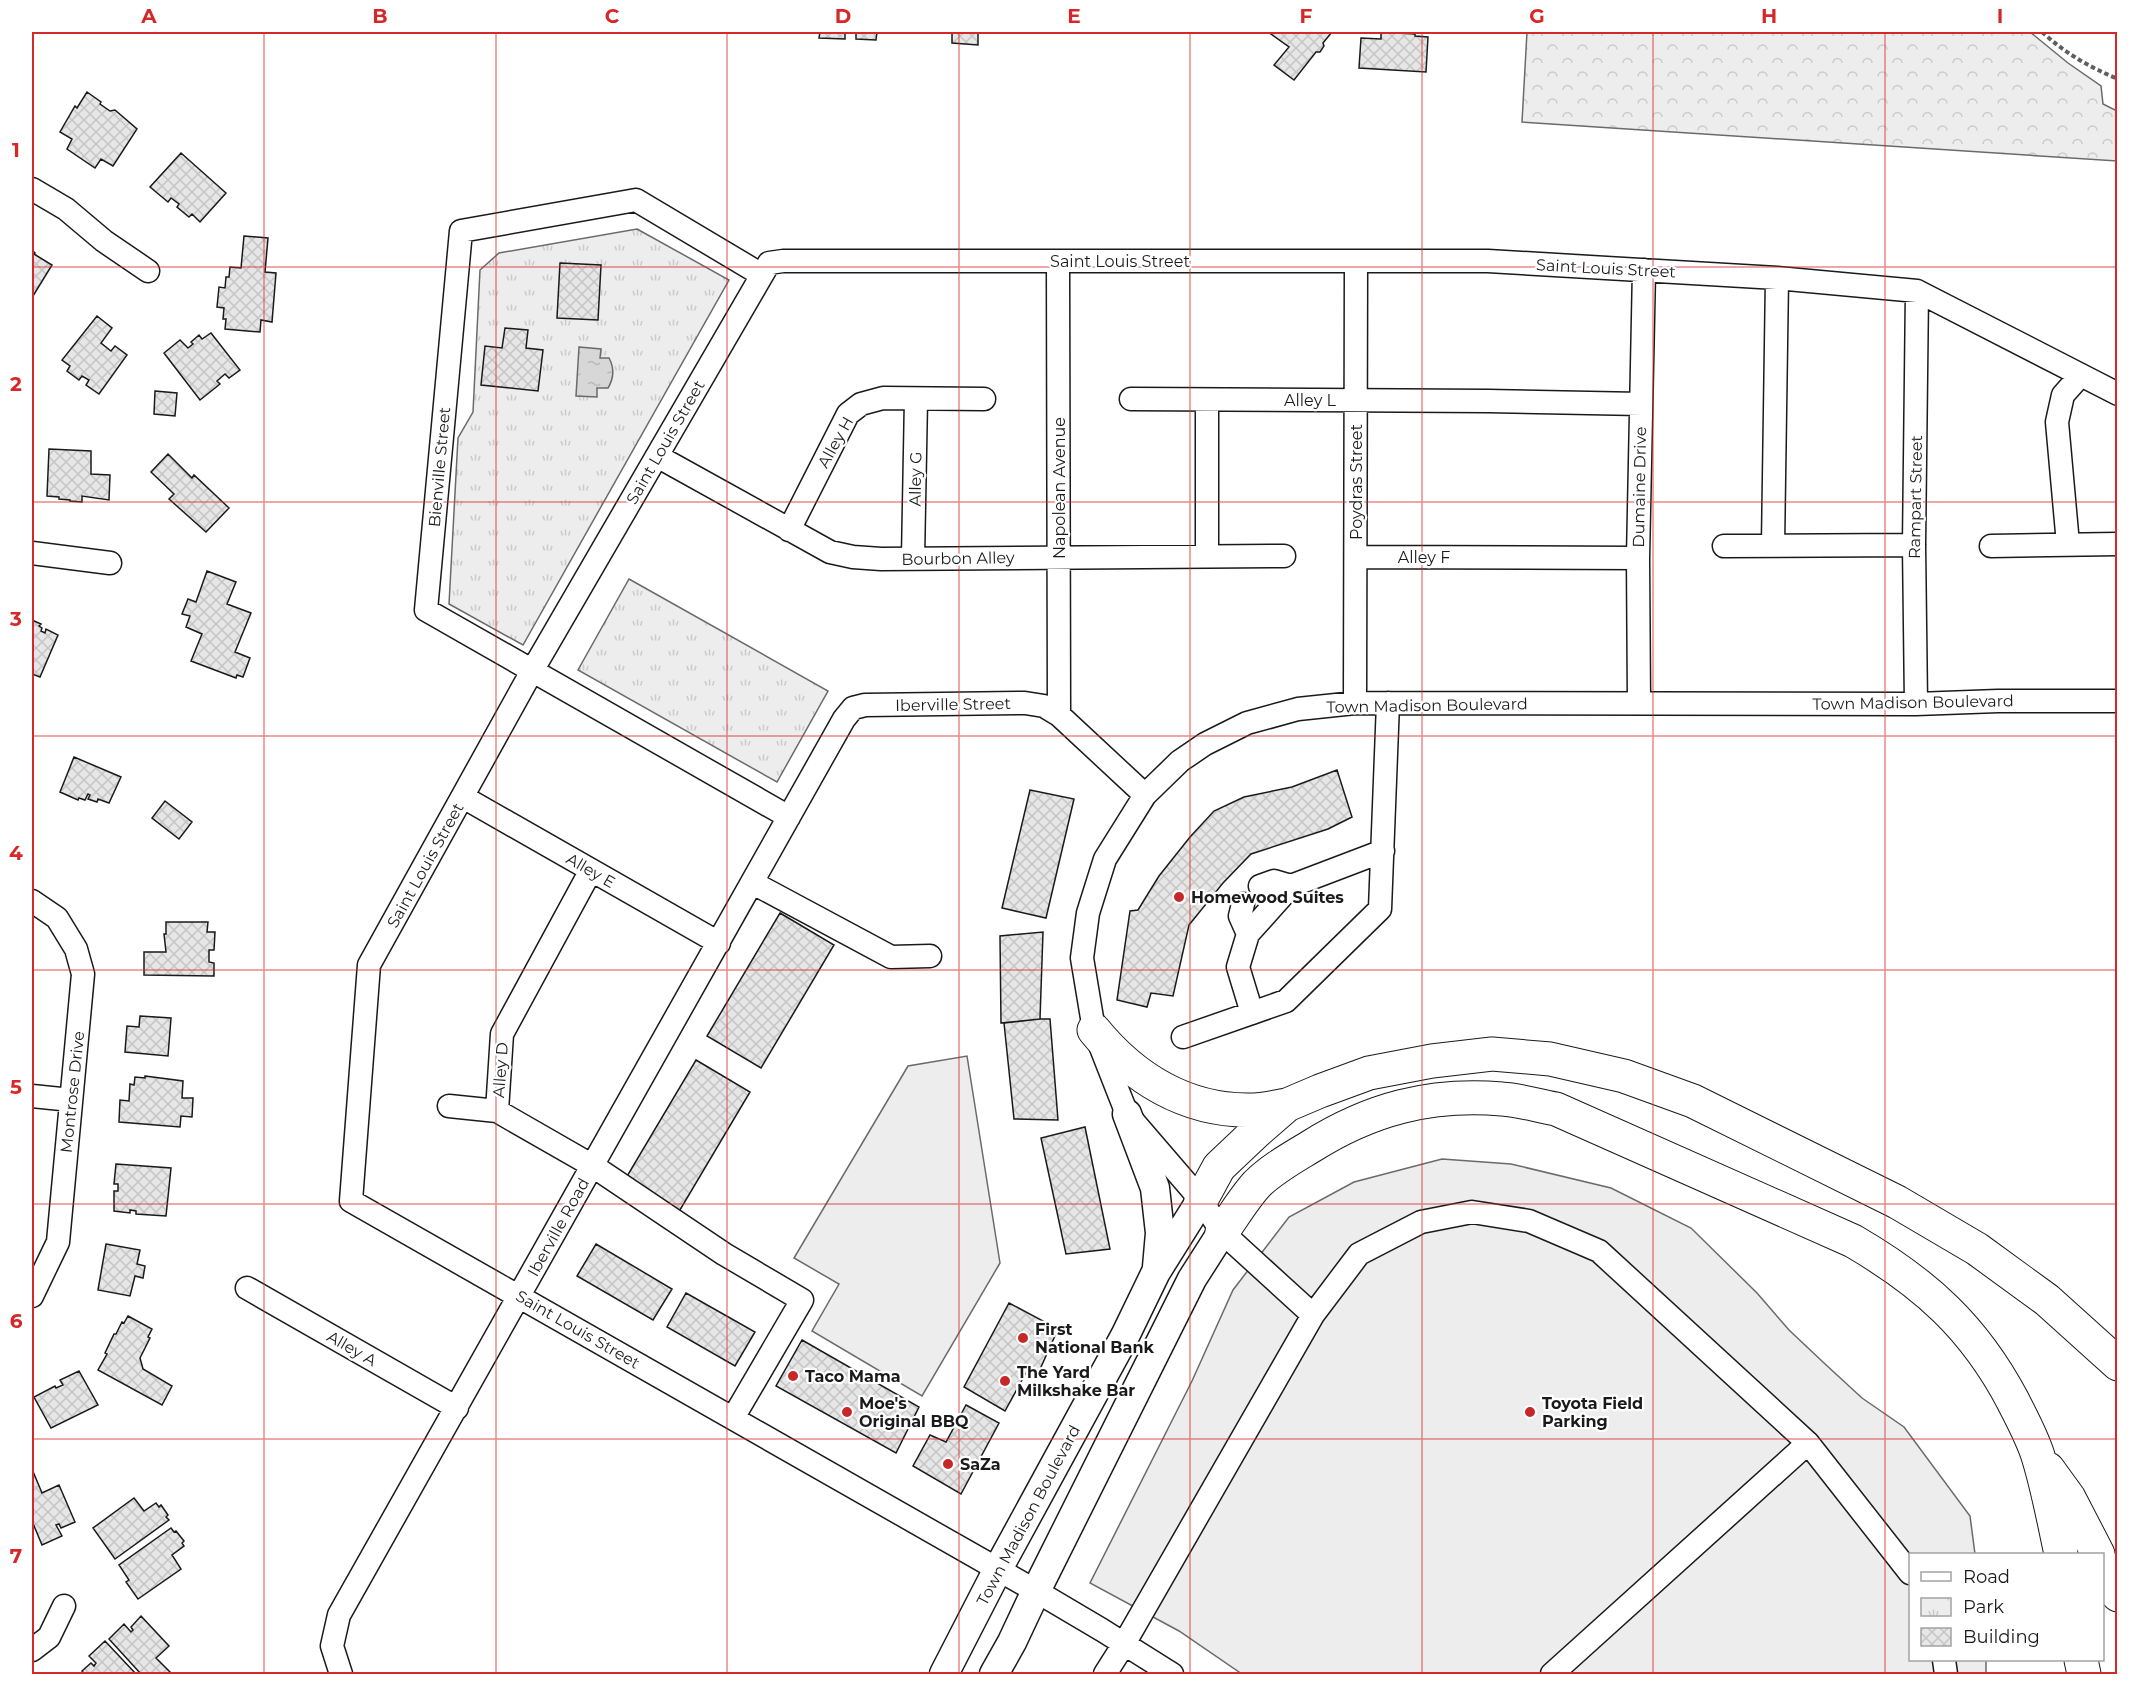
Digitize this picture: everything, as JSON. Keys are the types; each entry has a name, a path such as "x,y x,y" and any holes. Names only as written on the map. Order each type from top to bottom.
{"highway":[{"path":"1094,1030 1111,1051 1135,1071 1179,1098 1220,1108 1250,1110 1287,1106 1369,1073 1432,1061 1492,1054 1550,1059 1624,1076 1693,1101 1897,1202 1977,1250 2038,1294 2118,1364"},
{"path":"1222,1232 1257,1184 1292,1157 1334,1132 1384,1110 1422,1101 1458,1097 1504,1099 1556,1109 1853,1241 1908,1276 1948,1311 1981,1347 2018,1410 2038,1456 2061,1553"},
{"path":"1201,1200 1220,1167 1287,1106"},
{"path":"2038,1456 2069,1498 2097,1553"},
{"path":"2104,1566 2118,1595"}],"main road":[{"path":"1127,1114 1155,1188 1160,1233 1156,1272"},
{"name":"Town Madison Boulevard","path":"944,1674 998,1569 1125,1336 1156,1272 1201,1200"},
{"path":"994,1674 1192,1280 1222,1232"}],"street":[{"path":"32,189 66,209 104,241 148,271"},
{"name":"Bienville Street","path":"762,274 636,200 461,231 426,610 789,817"},
{"name":"Saint Louis Street","path":"1172,1674 998,1569 351,1201 369,965 532,671 769,263 783,261 1488,261 1777,278 1917,291 2118,394"},
{"name":"Napolean Avenue","path":"1058,261 1059,715"},
{"name":"Poydras Street","path":"1355,703 1356,262"},
{"name":"Dumaine Drive","path":"1639,703 1638,558 1644,270"},
{"path":"1773,544 1777,278"},
{"name":"Rampart Street","path":"1916,704 1914,545 1917,291"},
{"path":"2068,544 2058,423 2063,395 2080,376"},
{"name":"Alley H","path":"789,530 848,414 861,404 883,398 984,399"},
{"name":"Alley G","path":"913,558 916,399"},
{"name":"Alley L","path":"1131,399 1641,404"},
{"path":"1207,400 1207,556"},
{"name":"Bourbon Alley","path":"657,456 830,552 853,556 913,558 1284,556"},
{"path":"1991,546 2118,544"},
{"path":"1724,546 1914,545"},
{"path":"32,553 110,563"},
{"name":"Alley F","path":"1356,557 1638,558"},
{"name":"Town Madison Boulevard","path":"1313,1315 1222,1232 1201,1200 1127,1114 1094,1030 1082,958 1088,913 1105,859 1145,795 1180,761 1205,744 1247,723 1298,709 1355,703 1916,704 2118,701"},
{"name":"Iberville Street","path":"789,817 844,719 853,708 865,705 1025,703 1044,706 1059,715 1145,795"},
{"path":"1183,1038 1286,1001 1380,909 1388,703"},
{"name":"Alley E","path":"462,797 719,943"},
{"name":"Iberville Road","path":"341,1674 332,1646 339,1615 789,817"},
{"path":"1252,1013 1238,967 1248,934 1291,886 1383,851"},
{"name":"Alley D","path":"591,870 502,1034 497,1111 593,1166 724,1254 802,1300 733,1418"},
{"path":"1260,886 1274,881 1291,886"},
{"path":"753,883 891,957 930,956"},
{"name":"Montrose Drive","path":"32,901 57,918 76,949 83,974 58,1242 32,1296"},
{"path":"1243,904 1240,916 1248,934"},
{"path":"32,1096 71,1100"},
{"path":"449,1106 497,1111"},
{"path":"1105,1674 1313,1315 1359,1254 1421,1222 1472,1212 1528,1221 1599,1251 1808,1443 1909,1570"},
{"name":"Alley A","path":"247,1288 457,1408"},
{"path":"1552,1674 1808,1443"},
{"path":"32,1650 49,1637 64,1606"}],"path":[{"path":"2042,32 2087,66 2118,79"}],"shaded area":[{"path":"967,1056 1000,1263 922,1396 812,1331 839,1284 794,1258 908,1066"},
{"name":"Toyota Field Parking","path":"1442,1159 1511,1164 1611,1188 1691,1228 1824,1363 1862,1398 1904,1427 1970,1516 1975,1553 1909,1553 1909,1661 1986,1661 1986,1674 1242,1674 1179,1631 1090,1583 1192,1381 1233,1290 1289,1217 1354,1182"}],"green space":[{"path":"1527,32 2030,32 2101,86 2103,104 2117,111 2117,161 1522,122"},
{"path":"637,229 729,280 523,645 449,604 458,438 473,412 480,270 499,253"},
{"path":"629,579 828,691 777,782 578,670"}],"water":[{"path":"579,347 601,349 600,358 609,358 611,362 612,381 608,388 597,388 597,397 576,396"}],"building":[{"path":"820,32 845,32 845,39 819,38"},
{"path":"856,32 877,32 876,40 856,39"},
{"path":"952,32 978,32 978,45 952,43"},
{"path":"1268,32 1332,32 1323,43 1324,46 1320,52 1316,52 1294,80 1274,65 1289,47"},
{"path":"1381,32 1428,37 1426,72 1359,68 1361,38 1381,39"},
{"path":"87,92 110,111 115,110 137,129 113,166 101,159 95,168 67,149 72,139 60,132 75,106 77,108"},
{"path":"181,153 226,193 200,222 192,214 189,217 177,207 179,204 171,198 168,202 150,187"},
{"path":"244,236 268,238 265,272 276,273 272,322 261,320 260,332 225,329 224,308 217,307 219,287 225,288 230,267 241,268"},
{"path":"32,250 34,254 52,265 33,296 32,295"},
{"path":"560,263 601,265 598,320 557,318"},
{"path":"97,316 112,328 101,343 111,351 115,346 127,355 99,394 86,385 89,380 82,376 79,380 67,371 70,366 62,360"},
{"path":"505,328 528,330 526,348 543,350 538,391 481,385 485,346 502,348"},
{"path":"211,333 240,370 229,378 225,374 217,381 220,384 200,400 164,353 180,340 188,348 199,335 202,339"},
{"path":"155,391 177,393 175,416 154,414"},
{"path":"49,449 91,451 91,474 110,475 109,500 82,496 82,502 47,496"},
{"path":"168,454 192,478 194,475 229,508 206,532 169,499 174,494 151,472"},
{"path":"207,571 236,582 227,604 251,613 235,652 250,658 243,677 237,675 236,678 191,661 202,634 186,627 190,616 182,614 188,599 196,602"},
{"path":"32,620 41,624 39,626 42,628 41,631 45,633 46,629 58,635 40,677 32,674"},
{"path":"74,757 121,777 109,803 98,799 97,802 88,799 90,795 88,794 85,800 79,798 78,800 60,792"},
{"name":"Homewood Suites","path":"1337,770 1352,817 1328,829 1251,854 1223,883 1189,925 1173,996 1151,993 1147,1007 1117,1000 1130,911 1138,910 1159,876 1214,811 1244,797 1292,787"},
{"path":"1030,790 1074,799 1046,918 1002,908"},
{"path":"165,801 192,822 179,839 152,818"},
{"path":"780,913 834,945 761,1068 707,1036"},
{"path":"166,922 208,922 207,932 215,932 214,950 209,950 209,962 214,963 214,976 144,975 144,952 166,952 164,934 166,934"},
{"path":"1043,932 1040,1019 1001,1023 1000,936"},
{"path":"140,1016 171,1018 168,1056 125,1052 127,1026 139,1027"},
{"path":"1050,1019 1058,1120 1014,1119 1004,1023"},
{"path":"696,1060 750,1092 677,1215 623,1183"},
{"path":"145,1076 183,1081 182,1098 193,1098 192,1117 181,1116 180,1127 119,1122 120,1100 129,1101 130,1084 134,1085 135,1077 145,1078"},
{"path":"1085,1127 1110,1249 1066,1254 1041,1138"},
{"path":"116,1164 171,1168 166,1216 136,1214 136,1211 130,1210 130,1213 114,1211 114,1191 118,1191 118,1184 114,1184"},
{"path":"106,1244 140,1250 137,1264 145,1266 143,1278 135,1276 130,1296 98,1290"},
{"path":"596,1244 672,1289 653,1320 577,1276"},
{"path":"686,1293 755,1332 735,1366 667,1327"},
{"path":"1009,1303 1058,1329 1037,1376 1027,1371 1005,1411 964,1387"},
{"path":"128,1316 152,1329 140,1358 143,1369 172,1386 162,1405 98,1370 114,1334"},
{"path":"802,1340 919,1407 896,1453 776,1386"},
{"path":"79,1371 98,1405 51,1428 34,1397 55,1386 56,1388 63,1385 60,1380"},
{"path":"966,1405 999,1423 961,1494 913,1466 930,1435 946,1442"},
{"path":"32,1469 42,1493 59,1485 75,1522 61,1528 59,1524 56,1525 62,1536 42,1545 32,1521"},
{"path":"134,1498 144,1511 156,1503 159,1507 161,1505 169,1520 115,1559 93,1528"},
{"path":"171,1528 184,1541 182,1543 184,1546 172,1555 181,1569 138,1599 126,1582 129,1580 119,1565"},
{"path":"141,1616 169,1646 156,1658 172,1674 141,1674 109,1639 124,1624 131,1632 133,1630 131,1627"},
{"path":"105,1641 136,1674 85,1674 82,1671 91,1663 94,1666 96,1663 89,1656"}],"place":[{"name":"Homewood Suites","path":"1179,897"},
{"name":"First National Bank","path":"1023,1338"},
{"name":"Taco Mama","path":"793,1376"},
{"name":"The Yard Milkshake Bar","path":"1005,1381"},
{"name":"Moe's Original BBQ","path":"847,1412"},
{"name":"Toyota Field Parking","path":"1530,1412"},
{"name":"SaZa","path":"948,1464"}]}
